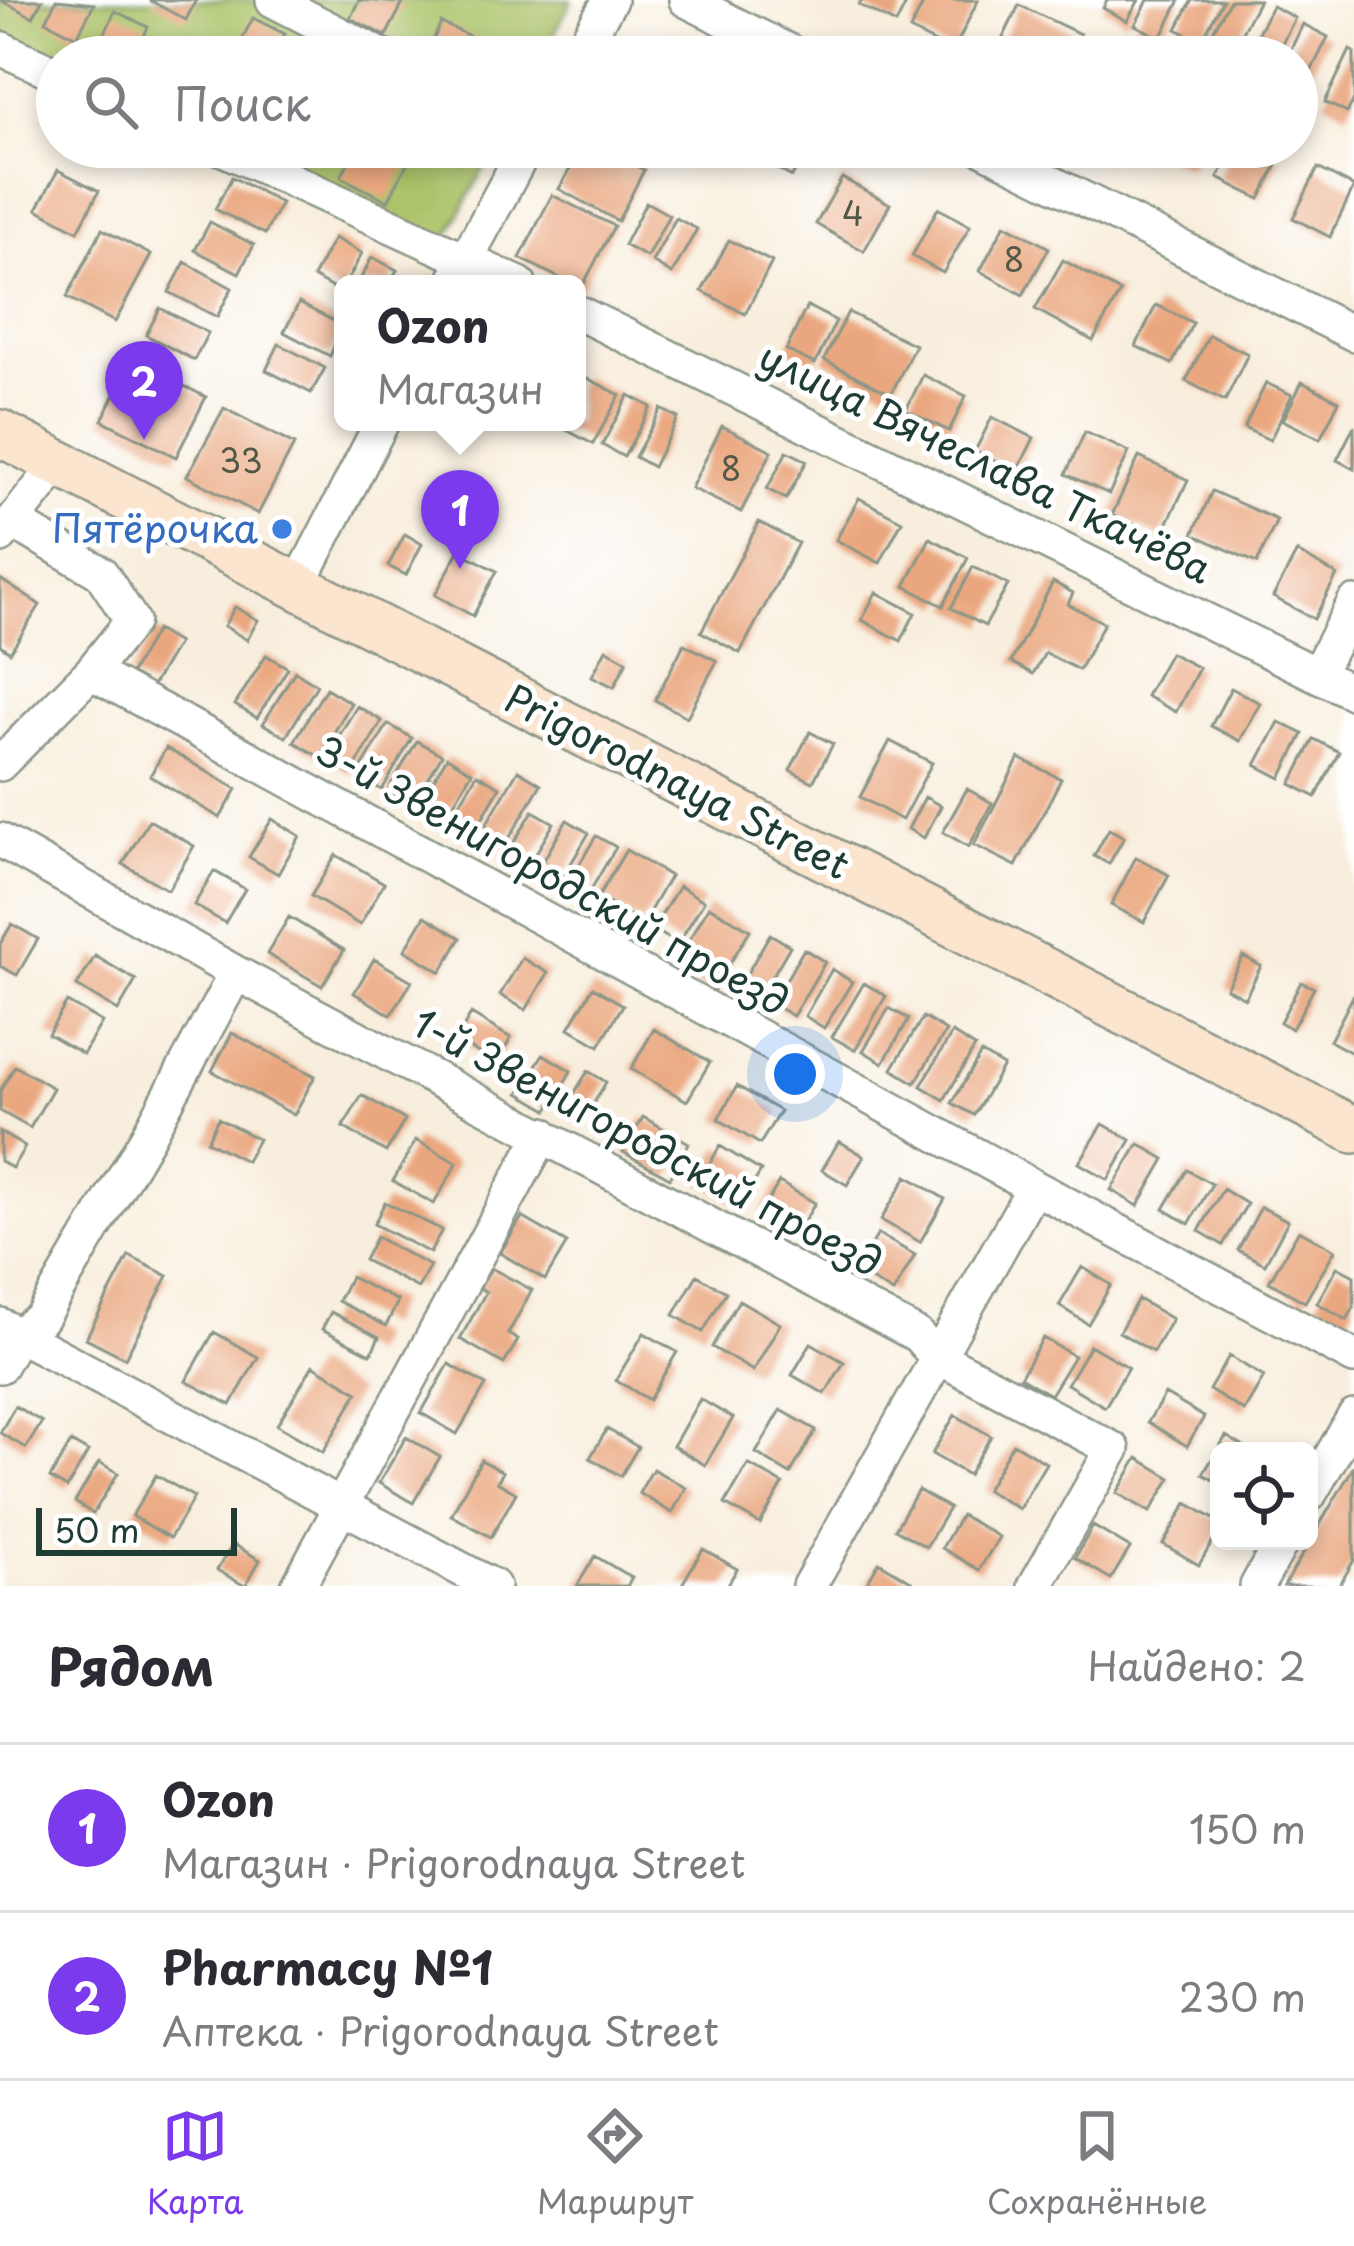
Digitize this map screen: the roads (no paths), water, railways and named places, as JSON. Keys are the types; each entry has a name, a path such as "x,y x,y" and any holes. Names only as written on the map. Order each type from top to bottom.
{"street":[{"path":"273,0 342,36"},
{"path":"589,36 610,0"},
{"path":"686,0 758,36"},
{"path":"0,48 36,64"},
{"path":"260,168 460,271 515,168"},
{"path":"1022,168 1354,334"},
{"name":"улица Вячеслава Ткачёва","path":"586,316 1354,693"},
{"path":"298,586 377,431"},
{"name":"Prigorodnaya Street","path":"0,434 1354,1130"},
{"path":"0,764 91,672 132,621 100,573 7,530 59,463"},
{"path":"1317,674 1354,603"},
{"name":"3-й Звенигородский проезд","path":"91,672 1354,1357"},
{"name":"1-й Звенигородский проезд","path":"0,840 236,973 916,1335 936,1356 1113,1449 1035,1586"},
{"path":"9,1330 41,1318 236,973"},
{"path":"298,1586 543,1134"},
{"path":"809,1586 1034,1187"},
{"path":"0,1366 9,1330"},
{"path":"9,1330 493,1586"},
{"path":"1318,1479 1354,1417"},
{"path":"1257,1586 1277,1550"}],"place":[{"name":"Pharmacy №1","path":"144,440"},
{"name":"Пятёрочка","path":"282,529"},
{"name":"Ozon","path":"460,569"}]}
